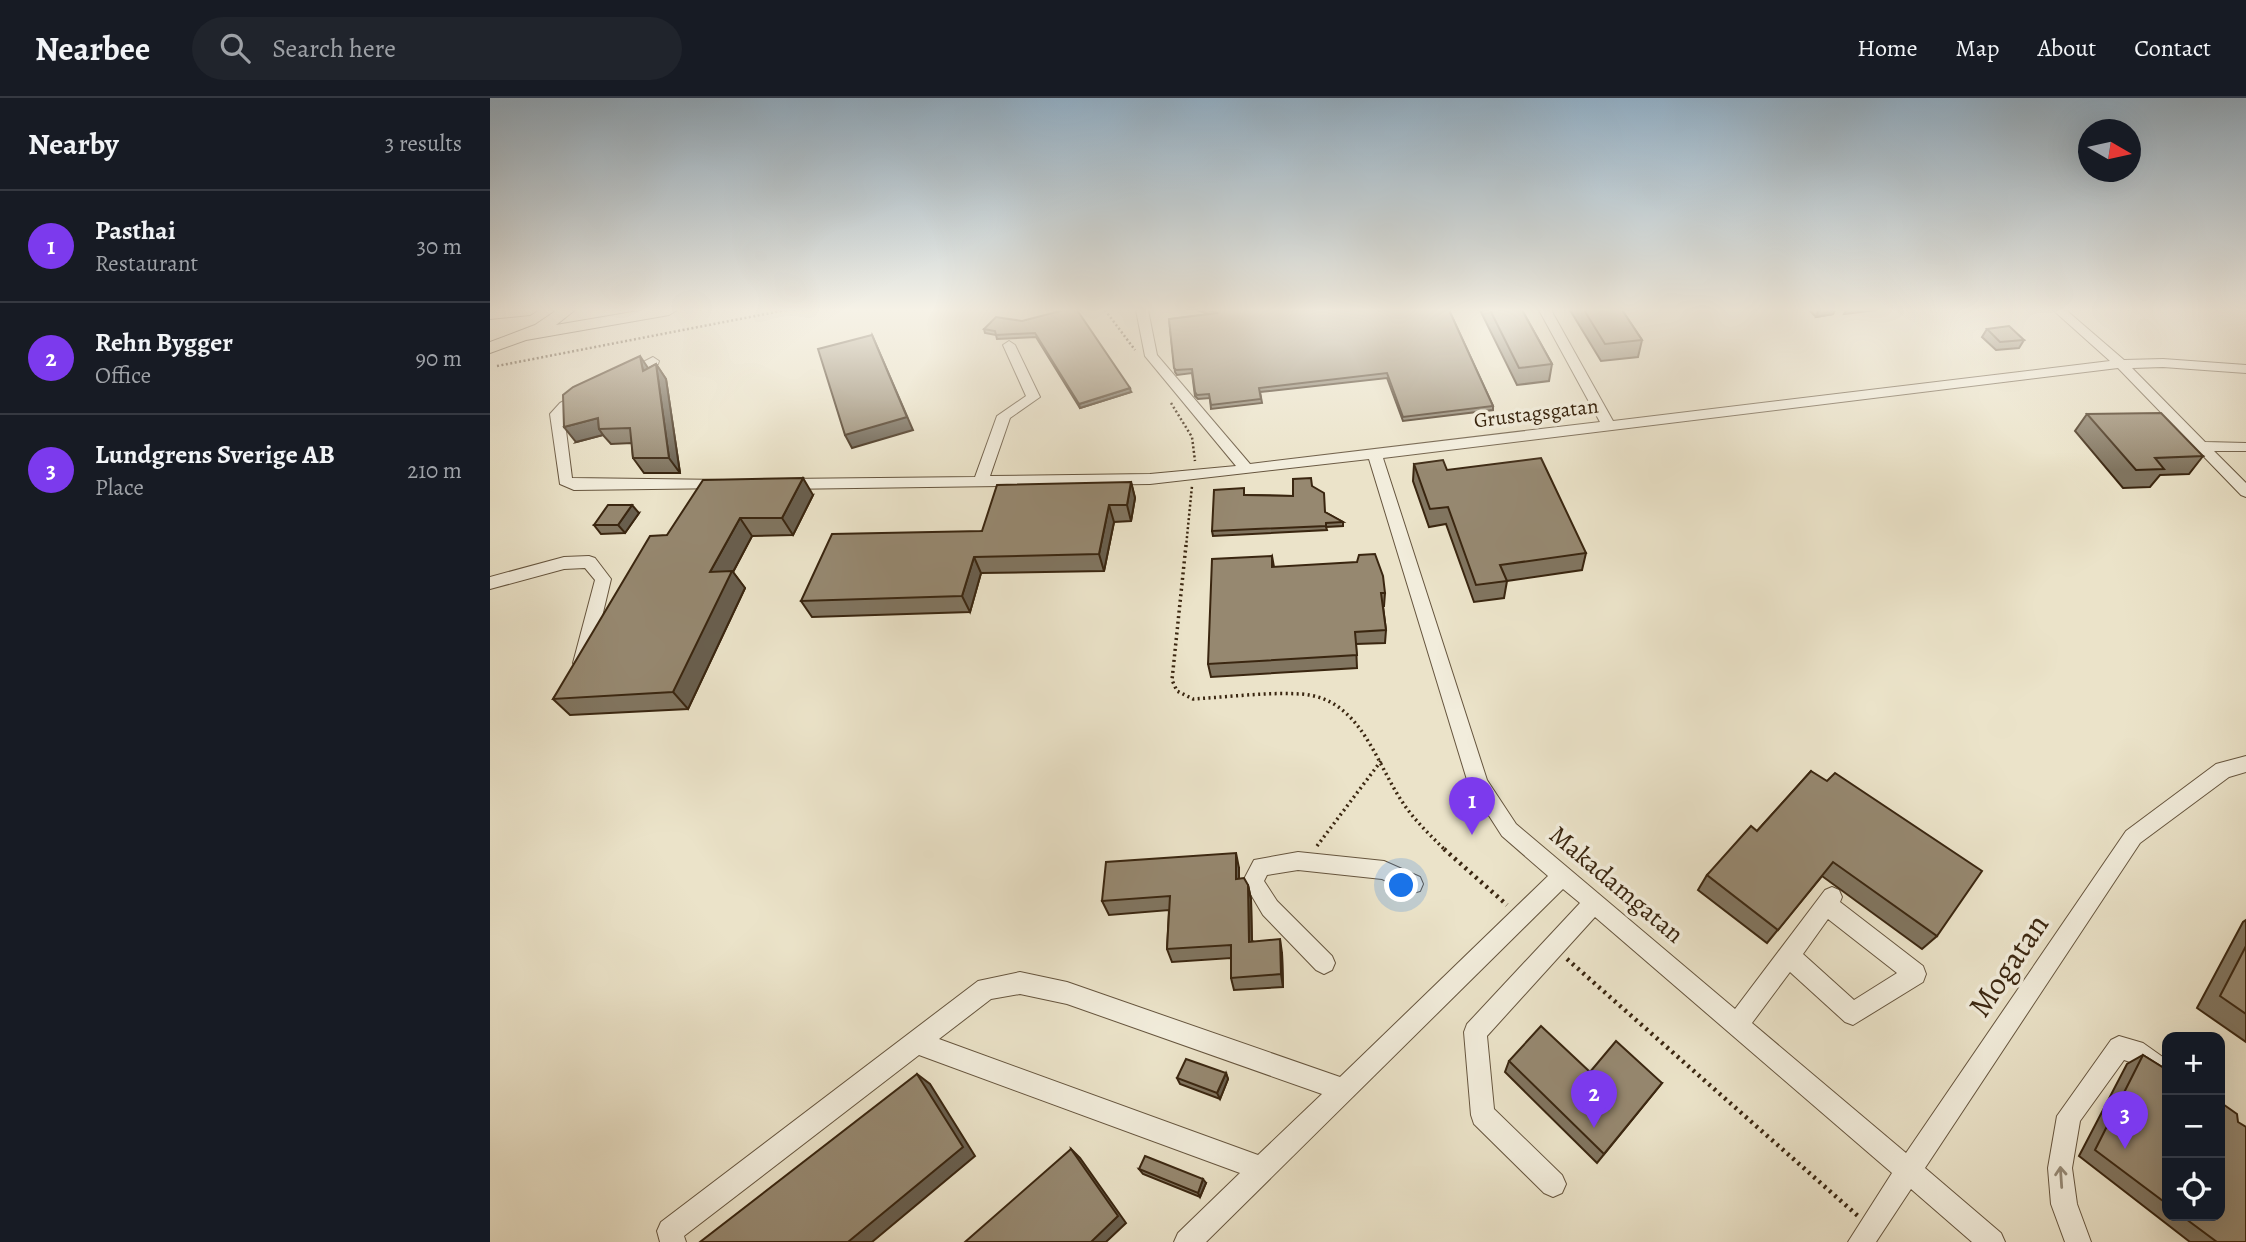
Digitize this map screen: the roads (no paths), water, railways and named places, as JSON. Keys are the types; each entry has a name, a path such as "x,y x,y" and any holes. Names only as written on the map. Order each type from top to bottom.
{"street":[{"path":"648,363 571,401 557,414 565,481 574,485 745,485"},
{"path":"989,481 1004,416 1033,397 1017,363"},
{"path":"1157,363 1247,470"},
{"path":"1574,363 1609,426"},
{"name":"Grustagsgatan","path":"773,484 1150,479 1193,476 2121,364 2147,363"},
{"name":"Grustagsgatan","path":"2168,363 2246,369"},
{"path":"2121,364 2246,492"},
{"path":"2201,446 2246,447"},
{"name":"Makadamgatan","path":"1375,454 1478,783 1508,830 1992,1242"},
{"path":"490,583 564,563 589,562 603,579 578,677"},
{"name":"Mogatan","path":"1865,1234 2133,837 2223,770 2246,764"},
{"path":"1324,963 1270,908 1253,881 1261,867 1305,862 1384,870 1413,884"},
{"path":"1187,1242 1562,875"},
{"path":"1738,1024 1788,956 1830,900 1915,974 1853,1014 1788,956"},
{"path":"1553,1184 1483,1115 1475,1032 1595,902"},
{"path":"673,1242 670,1231 985,989 1020,983 1067,993 1343,1090"},
{"path":"916,1042 1262,1169"},
{"path":"2078,1242 2064,1204 2060,1168 2069,1116 2119,1048 2135,1051 2162,1070"}],"place":[{"name":"Pasthai","path":"1472,835"},
{"name":"Rehn Bygger","path":"1594,1128"},
{"name":"Lundgrens Sverige AB","path":"2125,1149"}]}
